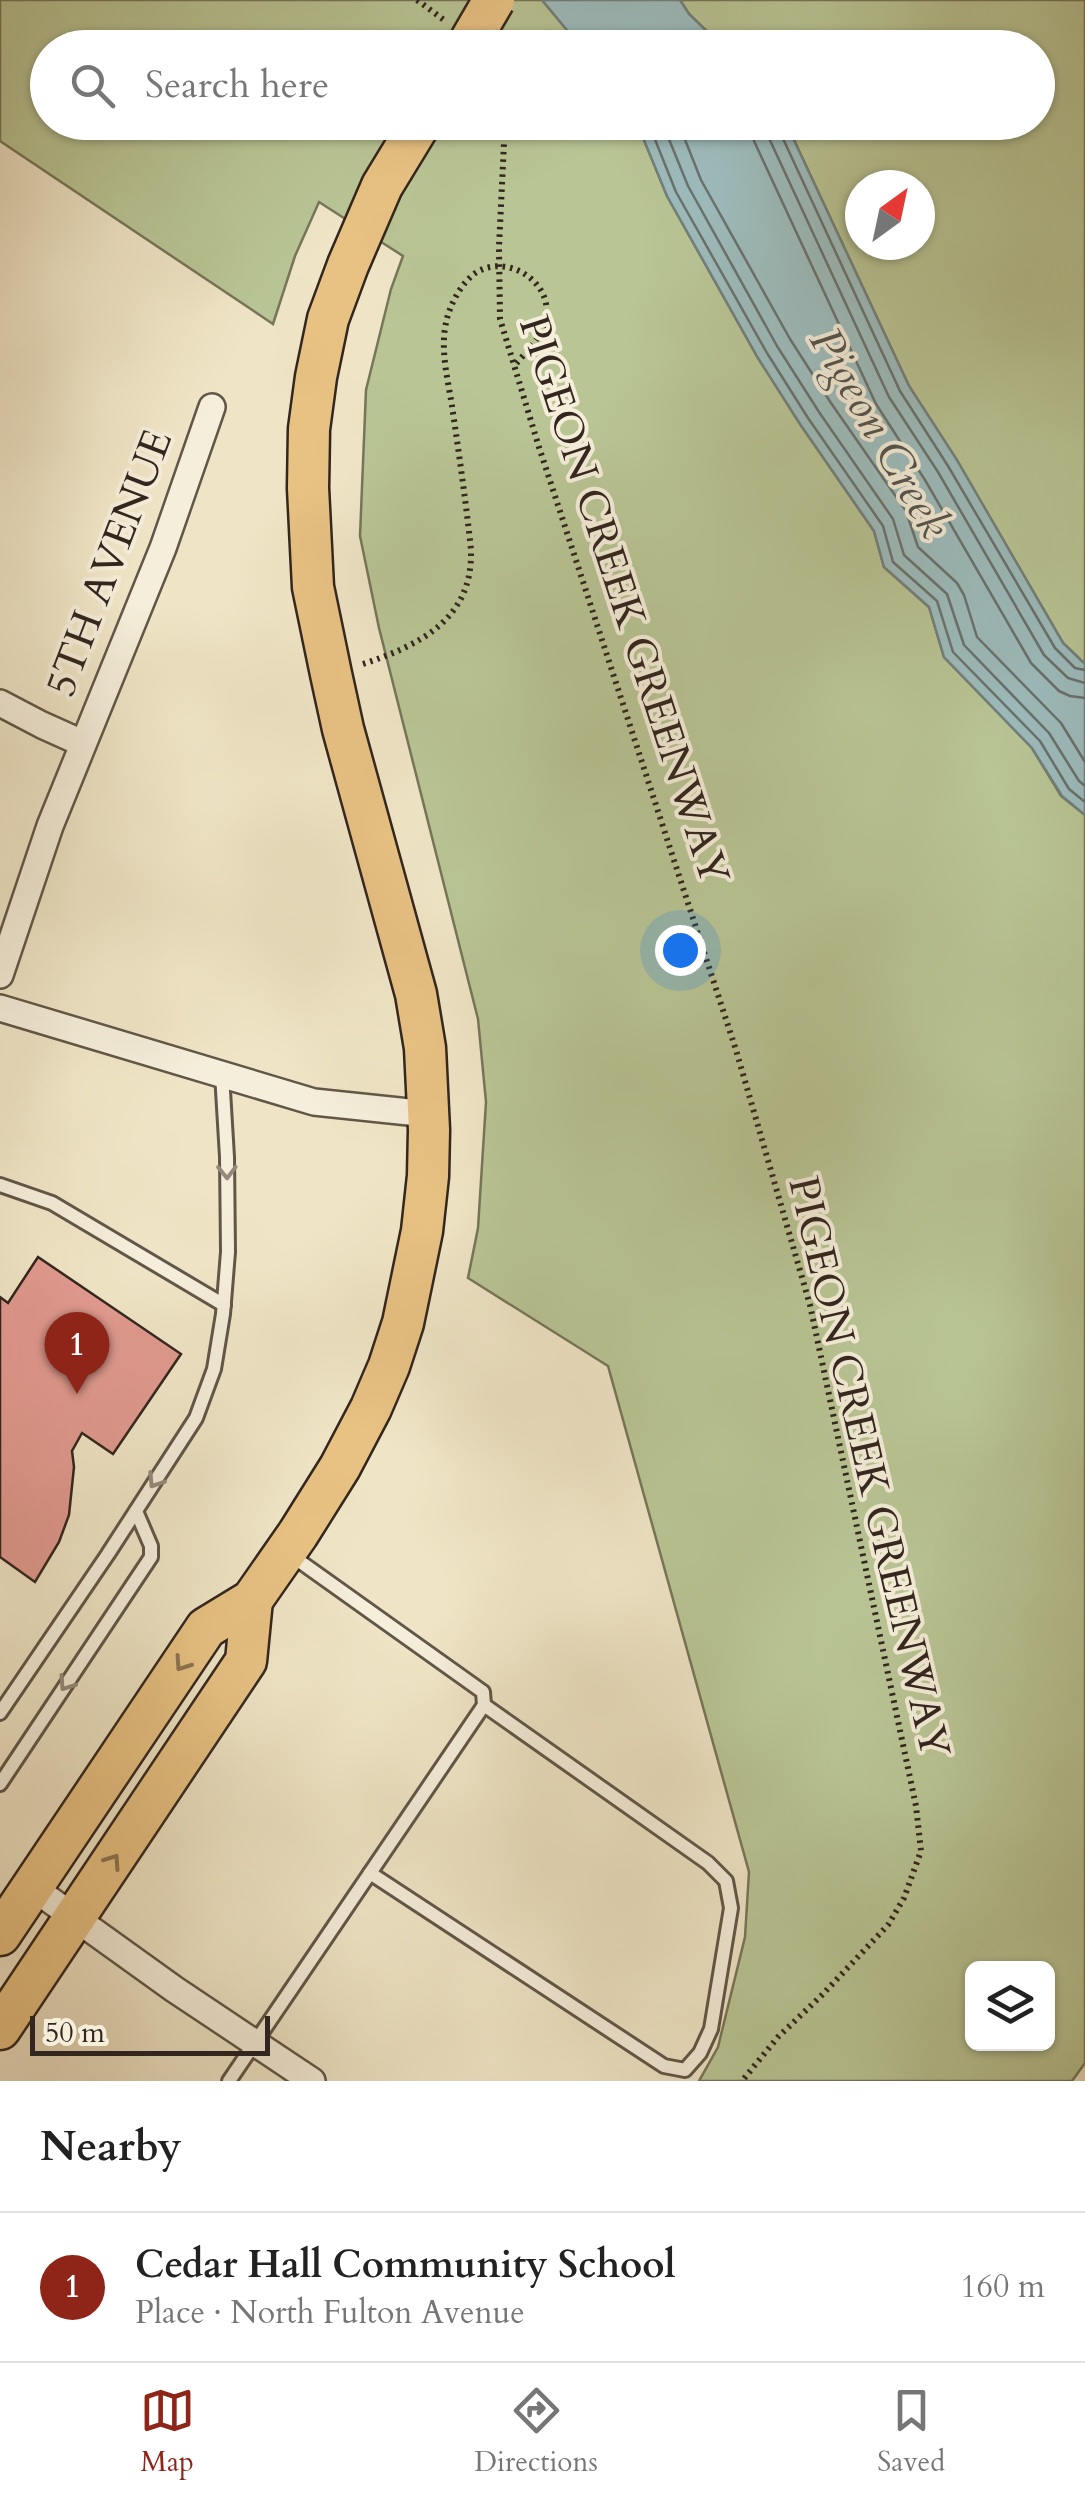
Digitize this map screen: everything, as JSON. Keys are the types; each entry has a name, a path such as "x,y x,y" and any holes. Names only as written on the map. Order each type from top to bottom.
{"main road":[{"path":"476,30 494,0"},
{"path":"0,1935 206,1628 252,1600 286,1552 340,1467 371,1408 403,1323 422,1231 428,1176 424,1048 416,994 331,674 313,587 308,488 316,377 328,319 382,186 410,140"},
{"path":"0,2029 246,1661 252,1600"}],"street":[{"name":"5TH AVENUE","path":"0,975 50,826 163,548 212,406"},
{"path":"0,703 82,743"},
{"path":"0,1008 314,1102 428,1114"},
{"path":"32,1888 174,1990 312,2081"}],"lane":[{"path":"0,1713 196,1418 214,1369 224,1305 228,1233 222,1074"},
{"path":"0,1184 52,1203 224,1305"},
{"path":"0,1784 151,1557 152,1546 136,1511"},
{"path":"228,2081 484,1705 483,1692 286,1552"},
{"path":"370,1872 664,2066 685,2070 700,2053 711,2030 731,1908 726,1881 708,1863 484,1705"}],"path":[{"name":"PIGEON CREEK GREENWAY","path":"504,140 500,319 736,1050 810,1305 916,1806 921,1851 904,1898 888,1925 778,2037 742,2081"},
{"path":"331,674 395,653 430,632 450,617 467,586 471,550 444,356 446,322 465,282 478,270 513,268 538,284 547,300 545,322 514,366"}],"green space":[{"path":"0,0 542,0 567,30 30,30 30,140 644,140 667,196 758,358 874,531 884,567 929,607 944,657 1032,748 1061,796 1085,815 1085,2063 1072,2081 699,2081 718,2047 745,1937 749,1872 608,1366 468,1278 478,1228 486,1102 478,1019 379,628 360,536 366,390 403,256 319,202 295,256 273,324 0,141"},
{"path":"680,0 1085,0 1085,664 1063,643 909,386 850,260 935,260 935,170 845,170 845,249 794,140 1055,140 1055,30 705,30"}],"water":[{"path":"542,0 680,0 705,30 567,30"},
{"name":"Pigeon Creek","path":"644,140 794,140 845,249 845,260 850,260 909,386 957,460 1063,643 1085,664 1085,815 1062,796 1032,748 944,657 929,607 884,567 874,531 758,358 667,196"}],"building":[{"path":"38,1257 181,1354 113,1454 82,1433 72,1451 69,1515 59,1542 35,1582 0,1557 0,1297 8,1303"}],"place":[{"name":"Cedar Hall Community School","path":"77,1394"}]}
